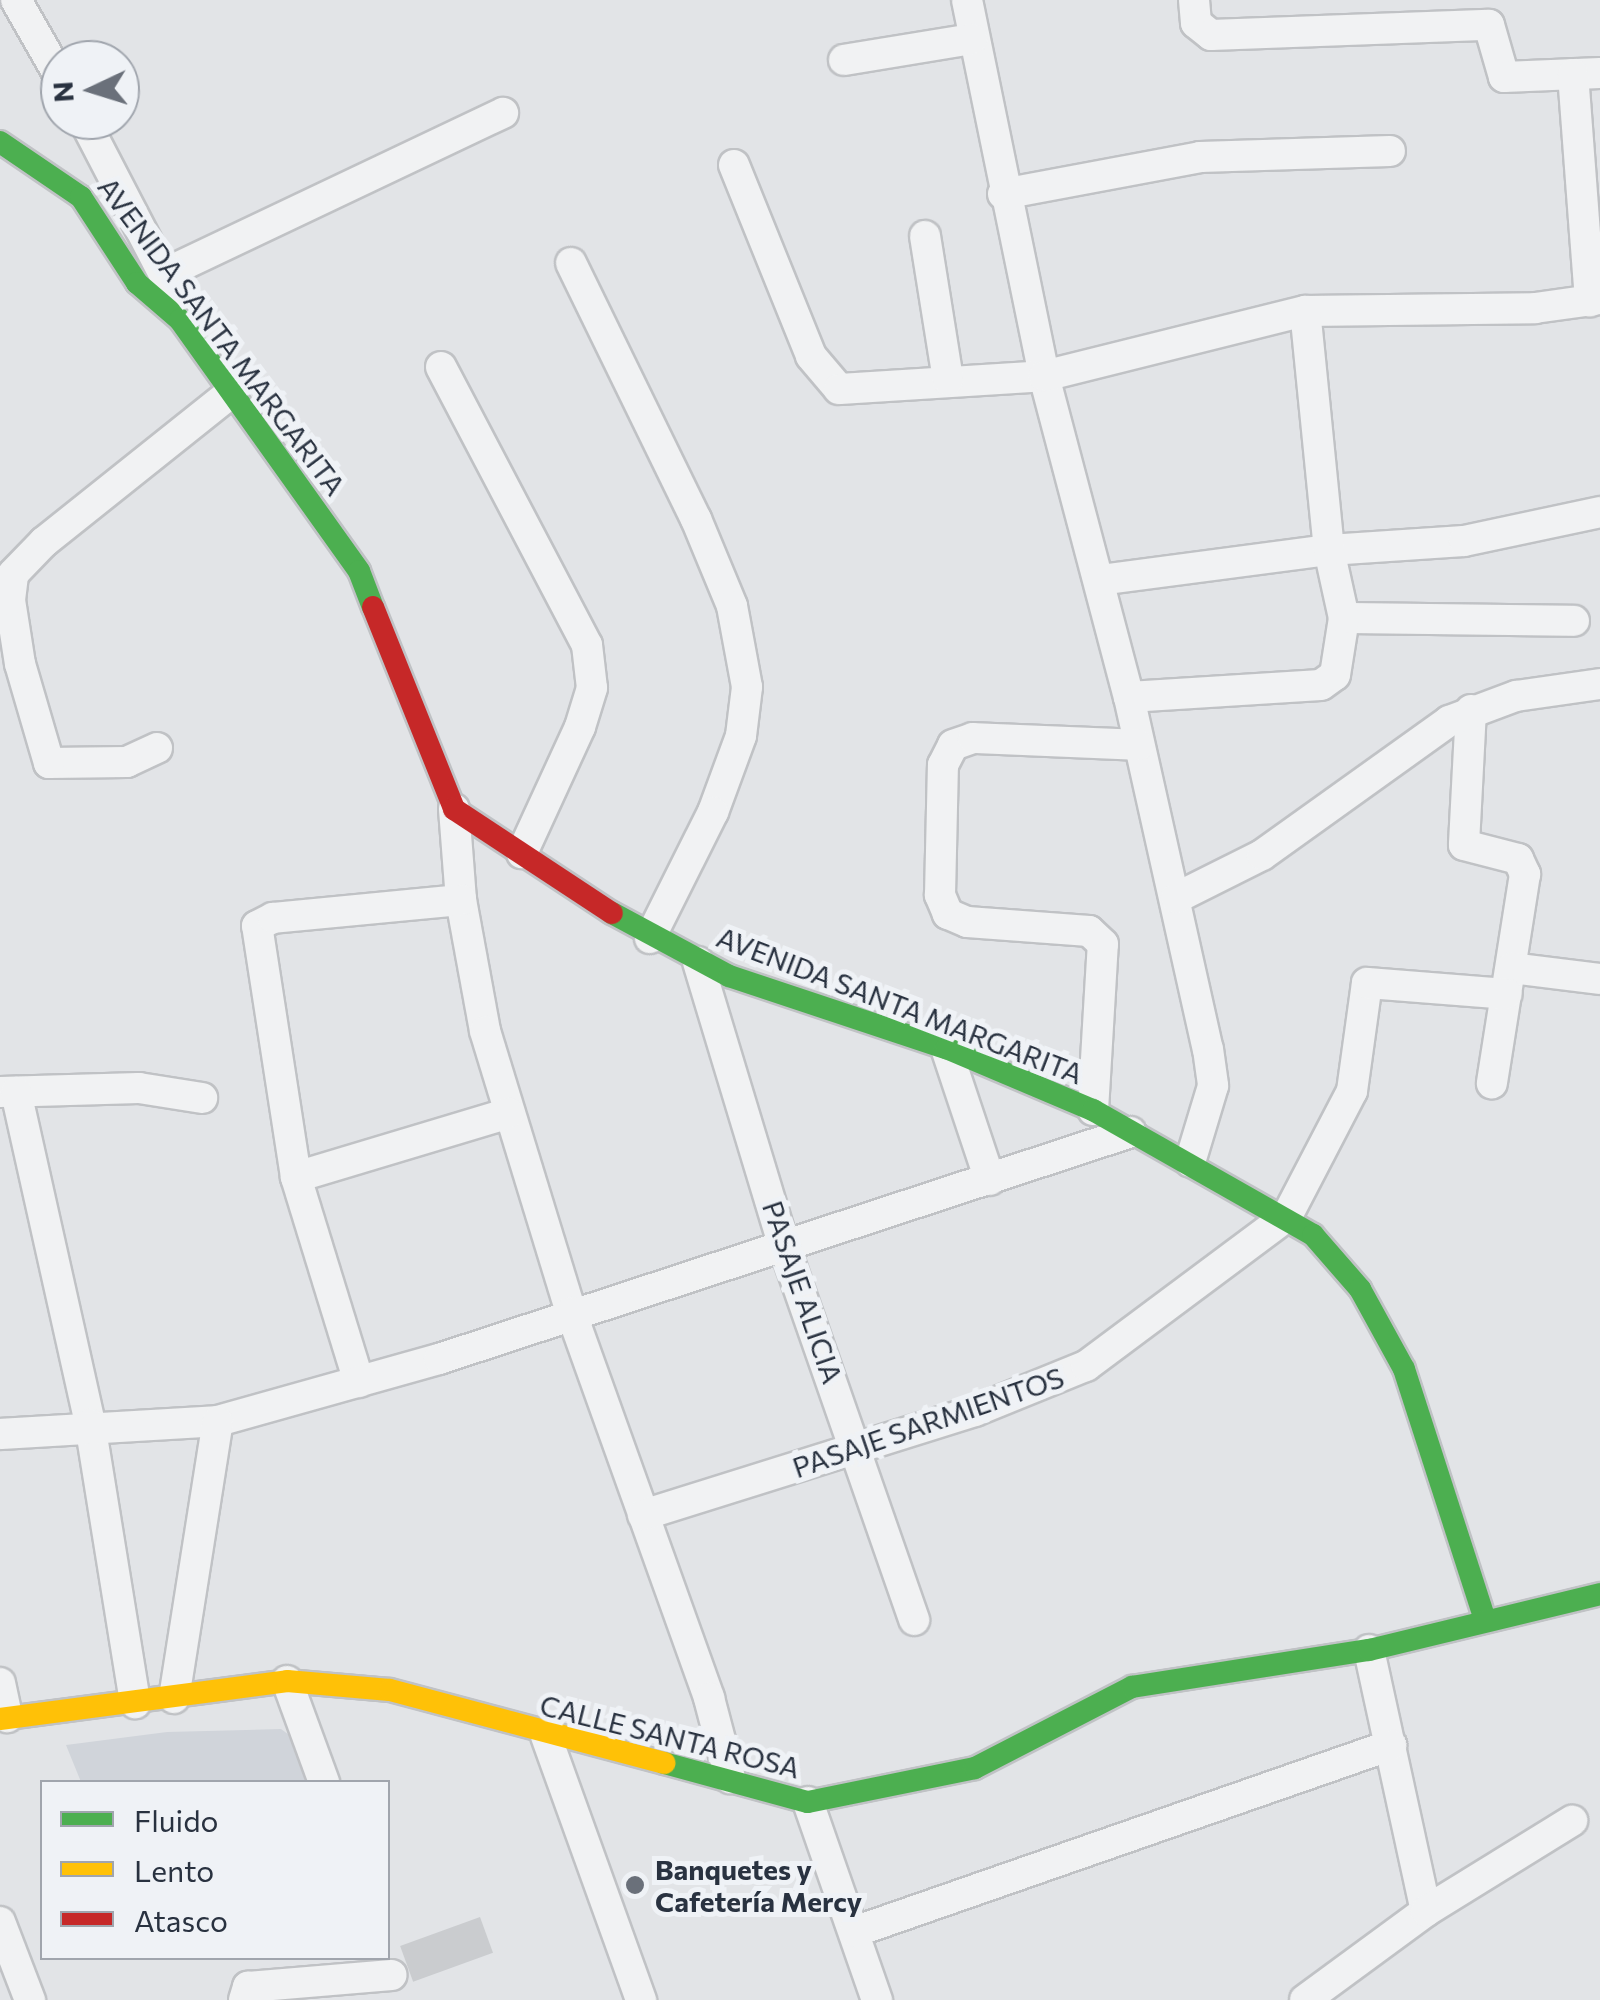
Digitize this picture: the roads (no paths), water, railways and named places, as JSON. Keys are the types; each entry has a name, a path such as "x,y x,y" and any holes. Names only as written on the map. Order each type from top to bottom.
{"street":[{"path":"16,0 40,42"},
{"path":"967,0 1003,194 1044,376 1100,580 1176,898 1212,1086 1190,1162"},
{"path":"734,166 786,299 827,383 852,390 1044,376 1304,311 1595,300 1586,74 1504,77 1489,25 1211,35 1196,23 1194,0"},
{"path":"844,60 972,39"},
{"path":"168,272 503,113"},
{"path":"95,140 168,272 180,320"},
{"name":"AVENIDA SANTA MARGARITA","path":"0,142 82,196 137,283 180,320 228,395 359,571 454,809 650,938 698,962 946,1048 1093,1110 1287,1216 1360,1289 1393,1346 1484,1618"},
{"path":"1003,194 1200,157 1390,150"},
{"path":"925,236 948,380"},
{"path":"571,263 696,519 732,606 748,687 741,736 713,812 650,938"},
{"path":"1129,697 1329,683 1344,618 1329,550 1304,311"},
{"path":"441,367 587,646 592,688 580,726 522,853"},
{"path":"157,748 127,762 48,763 20,664 10,600 13,574 44,542 228,395"},
{"path":"1100,580 1329,550 1464,541 1600,512"},
{"path":"1344,618 1574,621"},
{"path":"1176,898 1262,855 1384,762 1471,710 1516,696 1600,684"},
{"path":"1471,710 1464,845 1518,859 1525,869 1492,1083"},
{"path":"1093,1110 1103,944 1089,931 967,922 948,914 940,896 943,765 953,745 973,738 1139,745"},
{"path":"454,809 460,900 509,1113 572,1312 709,1698 730,1778"},
{"path":"359,1382 296,1177 258,926 273,918 460,900"},
{"name":"PASAJE ALICIA","path":"698,962 784,1246 860,1449 914,1620"},
{"path":"1287,1216 1352,1091 1367,983 1600,979"},
{"path":"946,1048 990,1180"},
{"path":"135,1703 90,1424 8,1092 140,1088 202,1098"},
{"path":"296,1177 509,1113"},
{"path":"0,1434 90,1424 218,1421 359,1382 1131,1132"},
{"name":"PASAJE SARMIENTOS","path":"644,1516 860,1449 1086,1366 1287,1216"},
{"path":"174,1698 218,1421"},
{"name":"CALLE SANTA ROSA","path":"3,1718 287,1681 390,1690 546,1736 730,1778 808,1802 975,1768 1132,1687 1369,1650 1484,1618 1600,1594"},
{"path":"1369,1650 1426,1912"},
{"path":"287,1681 323,1780"},
{"path":"0,1683 3,1718"},
{"path":"546,1736 641,2000"},
{"path":"854,1932 1392,1745"},
{"path":"808,1802 877,2000"},
{"path":"1305,2000 1426,1912 1572,1821"},
{"path":"0,1922 8,1965 30,2000"},
{"path":"244,2000 248,1987 393,1977"}],"place":[{"name":"Banquetes y Cafetería Mercy","path":"635,1885"}]}
